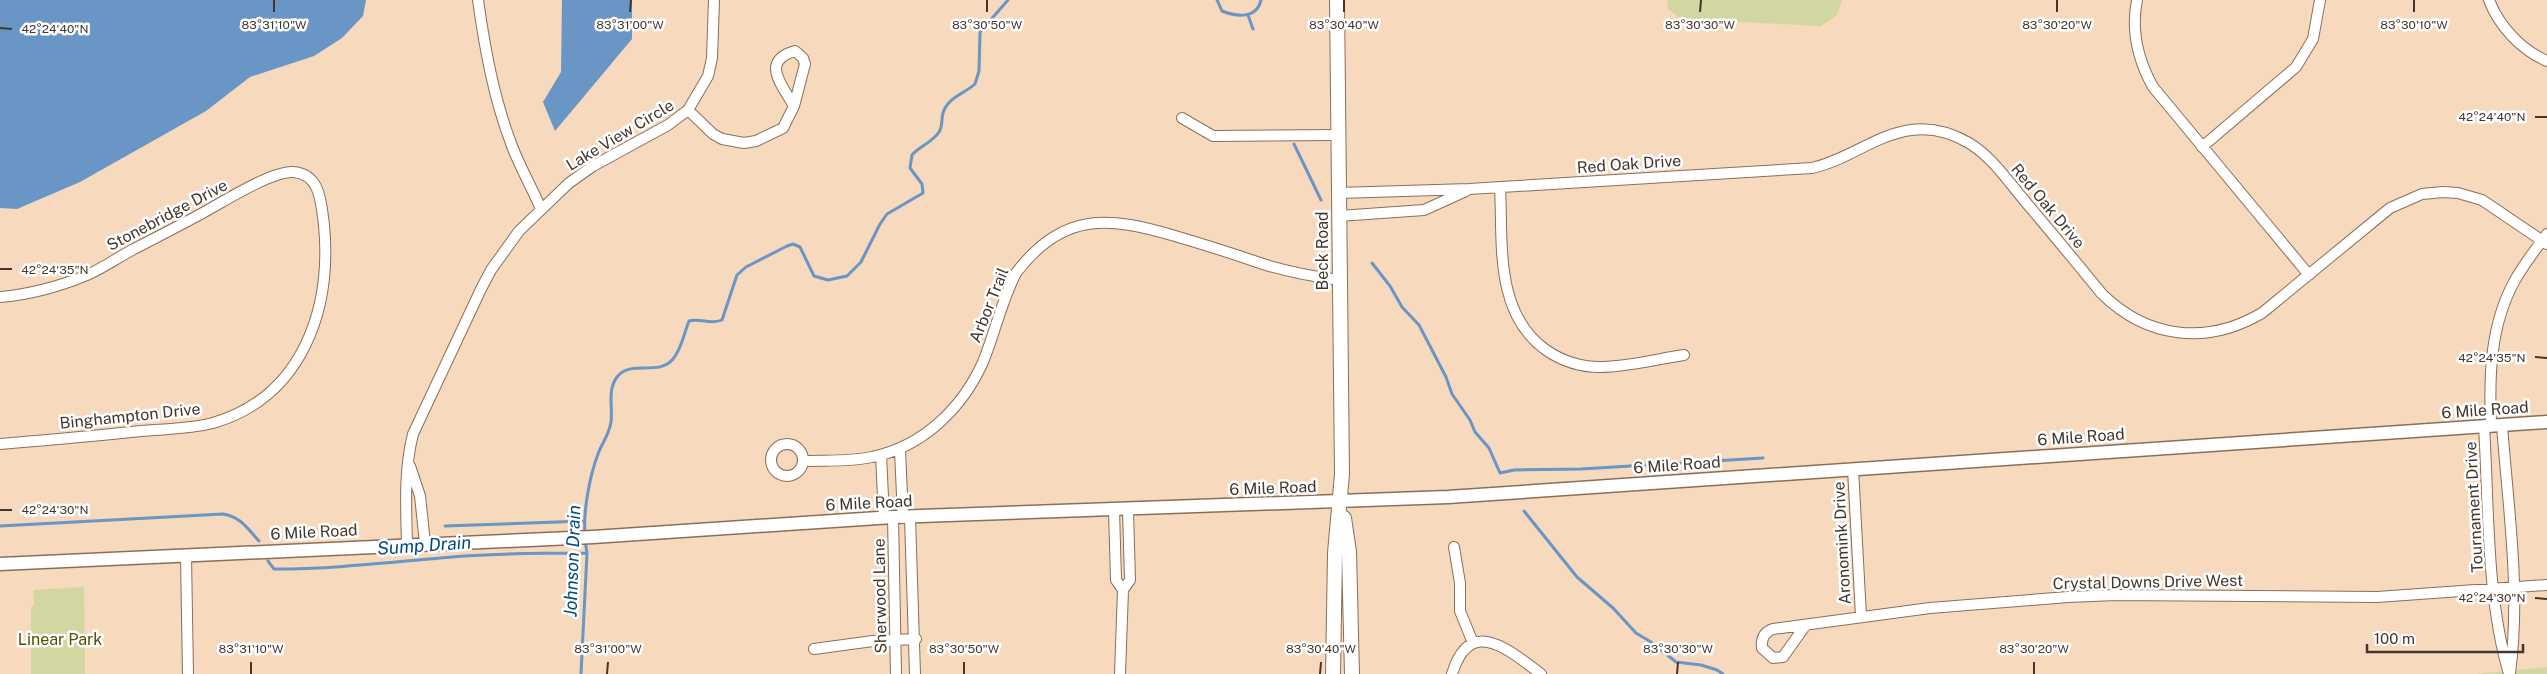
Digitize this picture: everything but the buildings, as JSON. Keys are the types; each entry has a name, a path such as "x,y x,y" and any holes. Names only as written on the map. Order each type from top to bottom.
{"main road":[{"name":"Beck Road","path":"1333,674 1335,553 1341,501 1337,0"},
{"name":"Beck Road","path":"1341,501 1349,552 1352,674"}],"street":[{"path":"478,0 486,56 498,103 513,147 542,209"},
{"name":"Lake View Circle","path":"407,544 406,495 413,434 487,276 519,231 570,183 594,166 661,129 688,110 708,76 712,58 714,0"},
{"path":"1337,0 1344,0"},
{"path":"2137,0 2135,28 2138,48 2148,77 2160,96 2309,275"},
{"path":"2202,147 2296,67 2313,39 2320,0"},
{"path":"2489,0 2496,14 2514,38 2528,50 2547,60"},
{"path":"688,110 713,134 731,142 744,143 756,141 783,128 794,106 805,64 803,58 794,50 782,54 776,61 776,72 794,106"},
{"path":"1182,118 1213,136 1337,135"},
{"name":"Red Oak Drive","path":"1338,193 1469,189 1812,168 1840,160 1872,142 1892,134 1910,130 1930,130 1958,137 1984,154 2102,294 2123,312 2147,325 2188,334 2232,328 2262,313 2390,208 2412,197 2432,192 2458,193 2482,200 2545,240"},
{"name":"Stonebridge Drive","path":"0,296 49,287 87,275 276,175 296,173 308,177 315,184"},
{"name":"Binghampton Drive","path":"0,444 196,426 230,417 256,404 287,375 302,352 315,326 322,288 325,254 322,207 315,184"},
{"path":"1500,187 1507,290 1521,324 1541,346 1567,361 1602,367 1684,355"},
{"name":"Red Oak Drive","path":"1339,216 1424,210 1469,189"},
{"name":"Arbor Trail","path":"804,462 862,459 900,450 940,422 968,390 983,361 1007,293 1016,274 1037,249 1064,232 1094,222 1123,222 1239,255 1296,274 1339,280"},
{"path":"2492,425 2490,372 2496,330 2514,282 2545,240"},
{"name":"6 Mile Road","path":"0,564 425,543 592,537 897,518 1448,497 2547,422"},
{"name":"Tournament Drive","path":"2492,425 2514,587 2514,646 2509,674"},
{"name":"Tournament Drive","path":"2492,425 2494,588 2502,648 2509,674"},
{"path":"897,518 900,450"},
{"path":"881,455 897,518"},
{"name":"Lake View Circle","path":"409,463 420,496 425,543"},
{"name":"Aronomink Drive","path":"1853,469 1861,616"},
{"path":"1114,510 1116,580 1123,590"},
{"path":"1120,674 1123,590 1130,580 1128,510"},
{"name":"Sherwood Lane","path":"897,518 916,639 915,674"},
{"name":"Sherwood Lane","path":"896,674 897,518"},
{"path":"1454,547 1460,583 1460,610 1473,643"},
{"path":"186,556 188,674"},
{"name":"Crystal Downs Drive West","path":"1805,626 1861,616 1938,607 2068,597 2125,595 2377,597 2547,585"},
{"path":"814,649 916,639"},
{"path":"1452,674 1462,652 1473,643 1482,641 1493,642 1510,651 1541,674"}],"green space":[{"path":"1668,0 1842,0 1837,15 1821,26 1681,19 1667,8"},
{"name":"Linear Park","path":"84,587 85,674 31,674 31,608 34,605 33,590"},
{"path":"2547,667 2547,674 2476,674"}],"water":[{"path":"0,0 366,0 363,16 342,38 314,56 250,77 206,111 80,182 17,209 0,208"},
{"path":"562,0 632,0 632,39 555,131 543,102 561,72"}],"waterway":[{"name":"Johnson Drain","path":"585,534 586,504 590,482 598,454 610,427 611,393 617,377 630,369 660,367 667,364 679,350 689,321 714,322 722,320 737,275 746,267 787,246 793,244 800,247 814,276 828,280 847,276 861,262 887,214 923,193 922,184 910,168 912,155 939,132 943,113 949,103 975,84 979,71 980,32 1008,0"},
{"name":"Johnson Drain","path":"1217,0 1222,11 1240,15 1246,15 1255,11 1261,0"},
{"path":"1248,15 1253,29"},
{"path":"1294,144 1321,200"},
{"path":"1372,263 1390,286 1402,307 1419,325 1446,377 1452,394 1470,420 1475,432 1489,448 1500,473 1514,470 1581,469 1763,458"},
{"path":"1524,511 1577,577 1613,608 1636,633 1651,642 1676,662 1701,665 1723,674"},
{"name":"Sump Drain","path":"0,526 223,514 239,520 259,541"},
{"path":"445,526 585,521"},
{"name":"Johnson Drain","path":"581,674 587,553 585,540"},
{"name":"Sump Drain","path":"268,561 274,569 298,569 480,555 587,553"}]}
